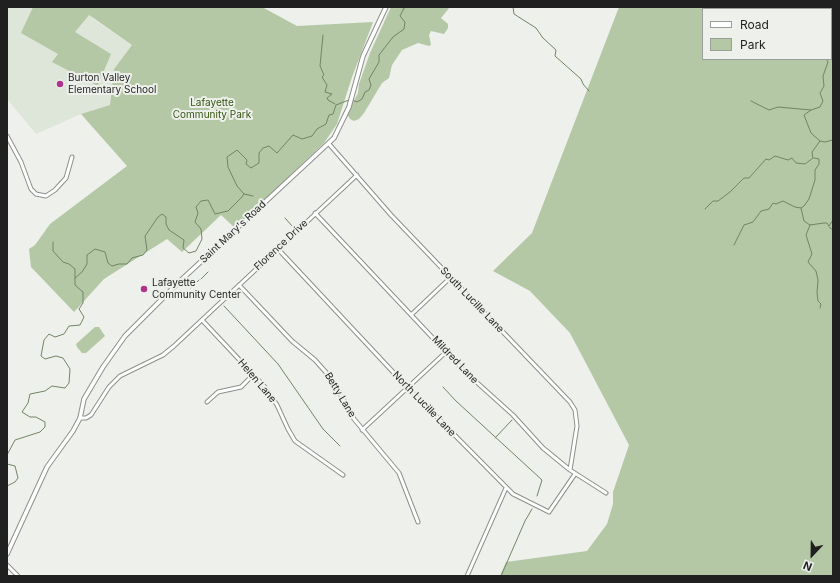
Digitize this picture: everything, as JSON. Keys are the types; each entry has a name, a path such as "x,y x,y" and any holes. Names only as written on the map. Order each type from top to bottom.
{"street":[{"name":"Saint Mary's Road","path":"7,554 47,467 73,431 80,418 84,399 103,366 125,336 180,282 330,144 339,130 349,108 363,56 386,7"},
{"path":"7,136 21,162 31,189 36,194 46,196 55,190 66,178 72,157"},
{"name":"South Lucille Lane","path":"330,144 391,216 573,406 577,426 570,470"},
{"name":"Florence Drive","path":"80,418 91,416 109,387 120,376 163,355 357,175"},
{"name":"Mildred Lane","path":"315,213 472,379 522,423 543,448 575,474 606,493"},
{"name":"North Lucille Lane","path":"278,249 408,388 506,488 515,495 549,512 575,474"},
{"path":"411,315 450,278"},
{"name":"Betty Lane","path":"239,285 292,341 324,369 362,430 398,473 418,522"},
{"name":"Helen Lane","path":"202,320 274,400 288,430 295,441 343,475"},
{"path":"362,430 446,352"},
{"path":"207,402 218,392 240,387 253,375"},
{"path":"467,576 506,488"},
{"path":"7,565 18,576"}],"shaded area":[{"name":"Burton Valley Elementary School","path":"7,7 83,7 93,19 132,45 114,69 110,105 81,114 36,134 7,99"}],"green space":[{"name":"Lafayette Community Park","path":"33,7 262,7 297,26 373,22 352,77 337,124 324,143 235,228 221,215 182,252 167,239 104,279 74,312 31,267 29,249 35,245 50,224 127,166 81,114 110,105 114,69 132,45 89,15 75,32 111,54 98,85 96,85 52,62 58,54 21,33"},
{"path":"391,7 450,7 441,18 448,24 448,28 444,34 431,31 429,35 431,45 429,46 418,43 402,50 392,65 389,78 382,83 364,113 359,119 354,121 350,119 347,114 358,93 359,84 370,53"},
{"path":"619,7 833,7 833,576 500,576 506,562 587,551 607,524 613,504 613,492 629,445 570,333 530,291 493,271 532,233"},
{"path":"95,327 99,327 105,336 86,353 82,353 76,344"}],"waterway":[{"path":"352,100 357,102 362,99 365,92 369,90 371,85 369,79 379,62 379,55 393,37 404,29 405,22 400,16 404,8 408,7"},
{"path":"513,7 514,14 536,28 543,38 556,50 555,56 581,79 589,91"},
{"path":"323,35 320,66 324,75 322,77 327,85 325,92 332,94 327,98 335,104"},
{"path":"705,209 713,201 718,201 730,192 744,178 749,178 766,159 769,160 775,156 788,160 792,158 796,163 805,164 813,158 812,152 820,141 811,133 804,115 811,110 820,107 823,101 820,93 824,86 823,76 828,62 827,60"},
{"path":"7,455 15,440 40,432 45,427 45,422 36,417 30,417 22,412 28,403 30,394 45,391 52,386 65,388 69,383 70,369 63,358 56,356 45,359 41,356 44,340 49,334 55,337 64,334 69,326 80,325 84,317 79,309 83,303 83,292 75,285 75,278 82,272 87,264 87,255 95,249 105,252 108,263 112,266 127,264 132,258 143,255 147,250 145,236 158,217 162,214 166,217 166,224 169,230 184,240 183,248 189,253 196,251 202,239 201,229 195,222 198,213 196,207 201,201 208,200 215,214 228,211 244,194 237,186 228,167 227,157 237,150 247,160 246,164 251,168 259,163 259,153 263,148 269,146 277,153 293,135 302,139 312,136 317,129 326,124 329,115 333,114 336,105 349,100"},
{"path":"751,101 769,110 778,107 811,110"},
{"path":"820,141 825,142 833,140"},
{"path":"734,245 744,225 753,222 761,211 769,209 773,203 776,204 783,201 795,207 801,208 804,206 809,199 815,180 815,170 819,164 819,159 814,158"},
{"path":"244,194 253,196"},
{"path":"801,208 804,221 810,225 827,223 829,226 833,220"},
{"path":"285,218 293,227"},
{"path":"810,225 806,235 812,254 808,262 816,271 818,280 818,301 821,304 820,308"},
{"path":"829,227 833,230"},
{"path":"53,242 53,251 63,262 69,264 75,269 75,278"},
{"path":"201,279 208,272"},
{"path":"191,288 199,280"},
{"path":"224,306 278,364 323,429 340,446"},
{"path":"443,387 456,401 542,480 537,496"},
{"path":"495,438 512,420"},
{"path":"7,464 15,466 18,478 15,482 7,486"},
{"path":"501,576 525,521 532,509"}],"place":[{"name":"Burton Valley Elementary School","path":"60,84"},
{"name":"Lafayette Community Center","path":"144,289"}]}
